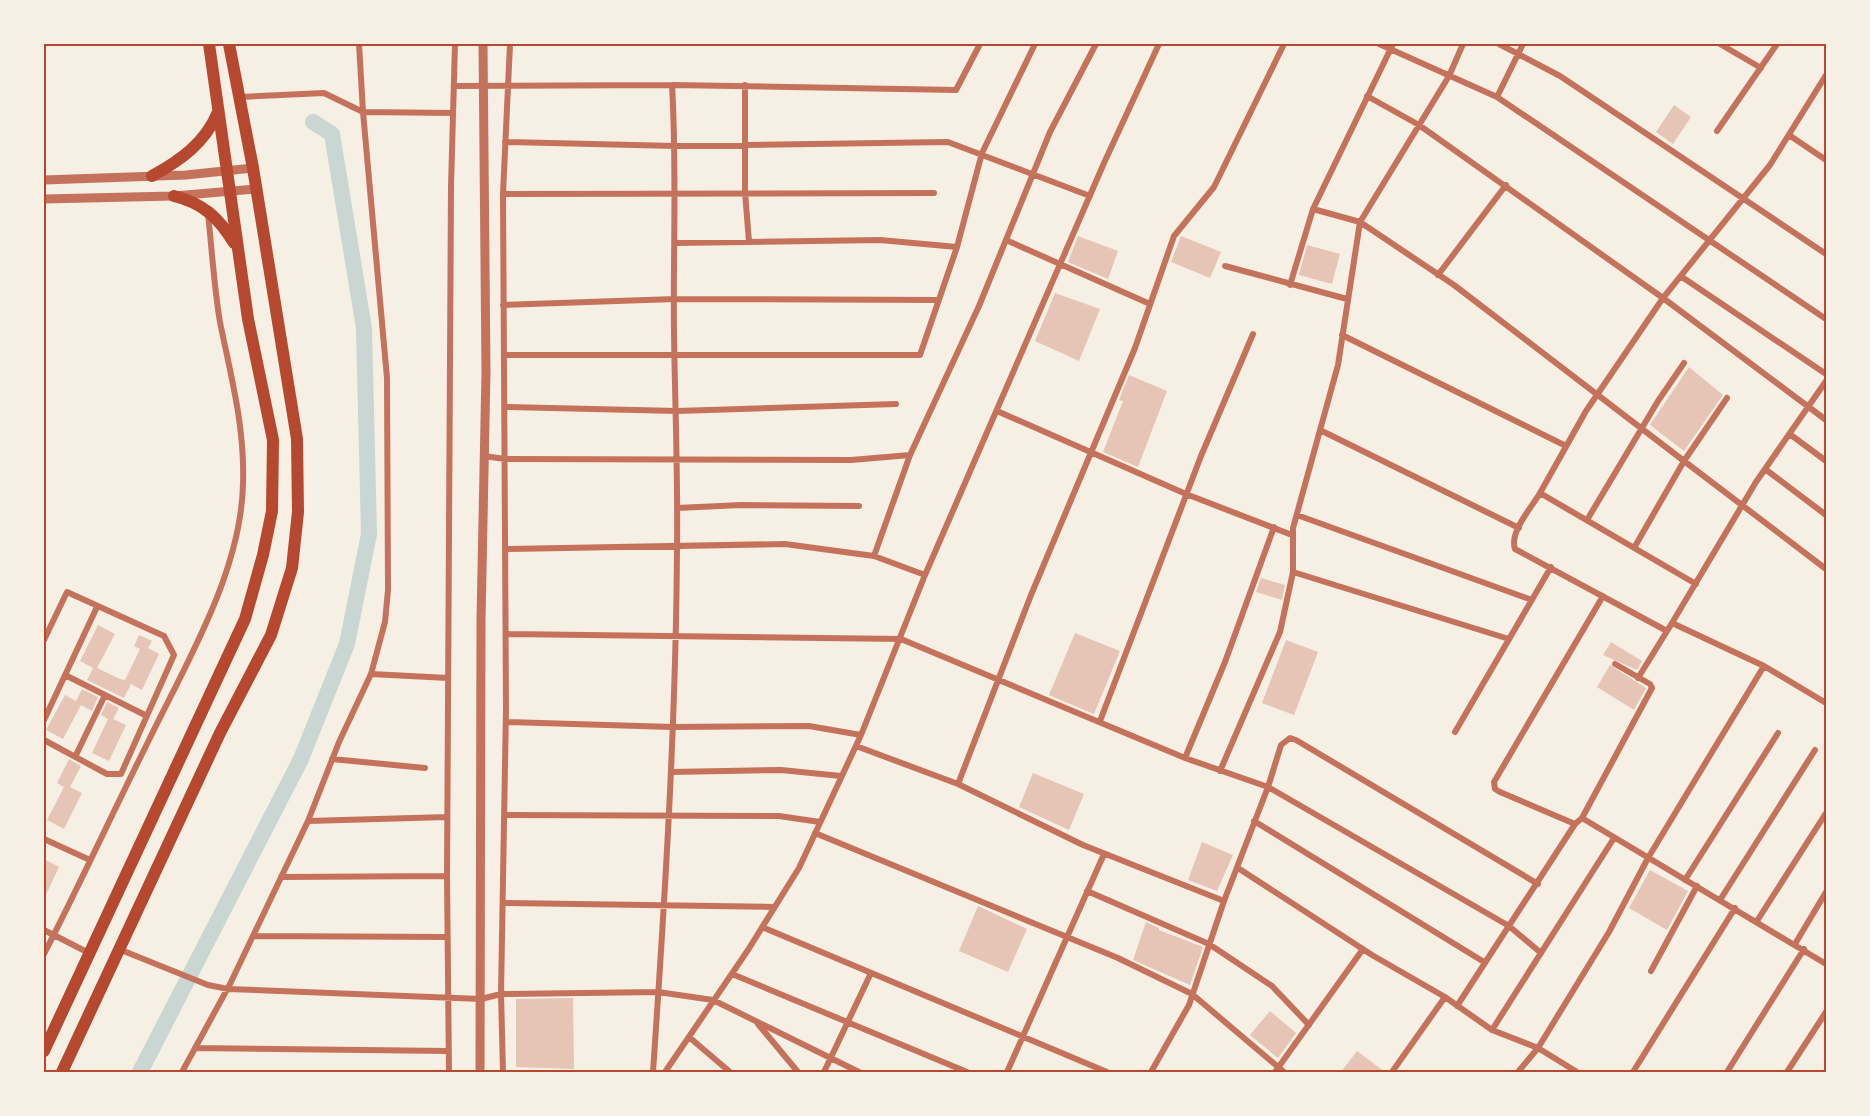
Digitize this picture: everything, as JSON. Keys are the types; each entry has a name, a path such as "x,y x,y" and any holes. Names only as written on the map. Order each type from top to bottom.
{"main road":[{"path":"44,1051 245,619 263,555 272,511 273,440 248,319 209,44"},
{"path":"62,1072 121,950 220,733 271,635 292,568 298,512 297,439 253,168 230,44"},
{"path":"152,176 195,147 209,130 219,110"},
{"path":"174,196 193,201 208,210 222,225 238,250"}],"street":[{"path":"182,1072 228,989 308,821 332,759 371,674 385,622 388,590 387,378 359,44"},
{"path":"449,1072 447,817 451,186 455,44"},
{"path":"480,1072 481,620 484,456 483,44"},
{"path":"503,1072 501,994 505,815 506,549 503,194 510,44"},
{"path":"454,86 745,85 956,90 980,44"},
{"path":"504,355 921,355 957,247 982,153 1035,44"},
{"path":"874,556 910,455 979,306 1050,132 1096,44"},
{"path":"665,1072 732,974 799,868 861,735 925,575 1060,264 1159,44"},
{"path":"958,784 1150,304 1174,236 1214,187 1284,44"},
{"path":"1379,44 1392,46 1449,76 1497,97 1827,319"},
{"path":"1220,771 1280,632 1293,572 1292,535 1338,365 1360,222 1449,76 1462,44"},
{"path":"1499,44 1560,76 1827,254"},
{"path":"1497,97 1523,44"},
{"path":"1720,44 1761,68"},
{"path":"1718,131 1777,44"},
{"path":"1290,285 1313,209 1392,46"},
{"path":"1667,631 1515,549 1514,542 1519,528 1597,396 1663,298 1744,198 1789,135 1827,75"},
{"path":"653,1072 671,772 677,545 678,411 674,355 677,192 672,85"},
{"path":"745,85 745,192 749,242"},
{"path":"239,97 324,93 363,112 453,113"},
{"path":"1367,96 1419,125 1506,185 1827,420"},
{"path":"1789,135 1827,160"},
{"path":"505,142 676,146 948,142 982,153 1090,196"},
{"path":"44,180 226,172 253,168"},
{"path":"1438,275 1506,185"},
{"path":"44,199 174,196 256,189"},
{"path":"503,194 934,193"},
{"path":"1313,209 1360,222 1438,275 1597,396 1643,427 1684,461 1827,569"},
{"path":"44,954 196,642 228,570 237,532 243,486 243,458 237,396 220,321 208,210"},
{"path":"676,243 880,240 957,247"},
{"path":"1006,240 1150,304"},
{"path":"1225,266 1347,299"},
{"path":"1682,277 1827,374"},
{"path":"503,305 675,299 938,300"},
{"path":"1100,721 1186,494 1254,334"},
{"path":"1342,335 1566,446"},
{"path":"1587,520 1684,363"},
{"path":"1638,678 1765,469 1827,381"},
{"path":"1634,548 1684,461 1727,398"},
{"path":"505,407 678,411 896,404"},
{"path":"997,411 1186,494 1292,535"},
{"path":"1320,430 1519,528"},
{"path":"1791,435 1827,461"},
{"path":"484,456 505,459 851,460 910,455"},
{"path":"1765,469 1827,515"},
{"path":"1540,493 1696,584"},
{"path":"676,508 741,505 859,506"},
{"path":"1297,515 1532,600"},
{"path":"1185,758 1225,662 1274,527"},
{"path":"506,549 785,544 874,556 925,575"},
{"path":"1455,732 1551,567"},
{"path":"1293,572 1509,639"},
{"path":"44,640 67,592 164,636 174,655 121,774 107,774 44,740"},
{"path":"1575,824 1500,792 1496,789 1494,782 1604,596"},
{"path":"44,720 97,607"},
{"path":"1672,623 1764,666 1827,703"},
{"path":"506,634 901,639 1185,758 1268,787 1509,926 1541,953"},
{"path":"1457,1006 1575,824 1582,818 1652,688 1650,684 1615,664"},
{"path":"1518,1072 1538,1048 1609,932 1647,858 1764,666"},
{"path":"371,674 448,678"},
{"path":"65,675 147,716"},
{"path":"75,757 105,695"},
{"path":"506,722 672,727 809,726 861,735"},
{"path":"1685,880 1778,733"},
{"path":"1151,1072 1189,1005 1281,745 1290,738 1538,884"},
{"path":"856,746 958,784 1104,854 1224,901"},
{"path":"1720,900 1815,750"},
{"path":"332,759 425,768"},
{"path":"671,772 781,770 841,776"},
{"path":"1757,921 1827,813"},
{"path":"505,815 779,816 820,822"},
{"path":"308,821 447,817"},
{"path":"1582,818 1827,964"},
{"path":"1254,820 1484,962"},
{"path":"815,833 1118,958 1192,994 1280,1071 1309,1025 1363,949"},
{"path":"1492,1030 1614,838"},
{"path":"44,839 90,860"},
{"path":"1007,1072 1104,854"},
{"path":"1238,868 1363,949 1445,997 1492,1030 1538,1048 1576,1072"},
{"path":"281,877 447,876"},
{"path":"1651,971 1697,886"},
{"path":"1087,891 1209,944 1272,986 1309,1025"},
{"path":"1795,944 1827,892"},
{"path":"504,903 774,907"},
{"path":"1633,1072 1735,908"},
{"path":"762,927 1107,1072"},
{"path":"44,930 90,953"},
{"path":"253,936 447,937"},
{"path":"1727,1072 1804,949"},
{"path":"121,950 208,985 228,989 481,999 501,994 658,992 713,1000 830,1060 859,1072"},
{"path":"824,1072 871,973"},
{"path":"732,974 967,1072"},
{"path":"1392,1072 1445,997"},
{"path":"1787,1072 1827,1012"},
{"path":"757,1022 798,1072"},
{"path":"689,1037 730,1072"},
{"path":"195,1048 448,1051"}],"building":[{"path":"1674,105 1691,117 1673,144 1656,132"},
{"path":"1078,236 1118,251 1108,279 1068,262"},
{"path":"1181,236 1221,252 1210,278 1171,262"},
{"path":"1307,245 1340,254 1332,284 1299,275"},
{"path":"1055,293 1100,309 1079,361 1035,341"},
{"path":"1689,367 1723,395 1684,451 1650,425"},
{"path":"1129,375 1167,391 1138,467 1103,452 1123,401 1119,400"},
{"path":"1261,578 1285,585 1282,600 1256,592"},
{"path":"98,625 115,634 97,668 120,679 125,680 140,649 134,646 139,635 152,641 148,648 159,654 142,690 131,684 124,698 87,680 93,668 80,661"},
{"path":"1075,633 1120,651 1094,714 1049,695"},
{"path":"1286,640 1318,652 1294,715 1262,703"},
{"path":"1611,642 1642,661 1637,670 1603,655"},
{"path":"1610,665 1646,688 1634,710 1597,687"},
{"path":"82,689 98,697 92,711 81,705 63,739 46,730 65,695 76,701"},
{"path":"107,702 119,708 113,719 126,725 109,761 92,753 108,719 101,715"},
{"path":"69,759 81,766 70,787 82,793 64,829 47,820 64,787 57,783"},
{"path":"1033,773 1084,794 1069,830 1019,807"},
{"path":"1202,842 1233,855 1217,891 1188,880"},
{"path":"44,859 59,867 44,899"},
{"path":"1650,870 1688,891 1667,930 1629,908"},
{"path":"978,906 1027,929 1008,972 959,951"},
{"path":"1146,922 1159,930 1203,947 1190,985 1133,960"},
{"path":"573,998 574,1069 516,1067 516,999"},
{"path":"1270,1011 1296,1033 1278,1058 1250,1035"},
{"path":"1357,1051 1385,1072 1341,1072"}],"waterway":[{"path":"140,1072 301,759 347,644 369,534 364,328 332,134 313,122"}]}
